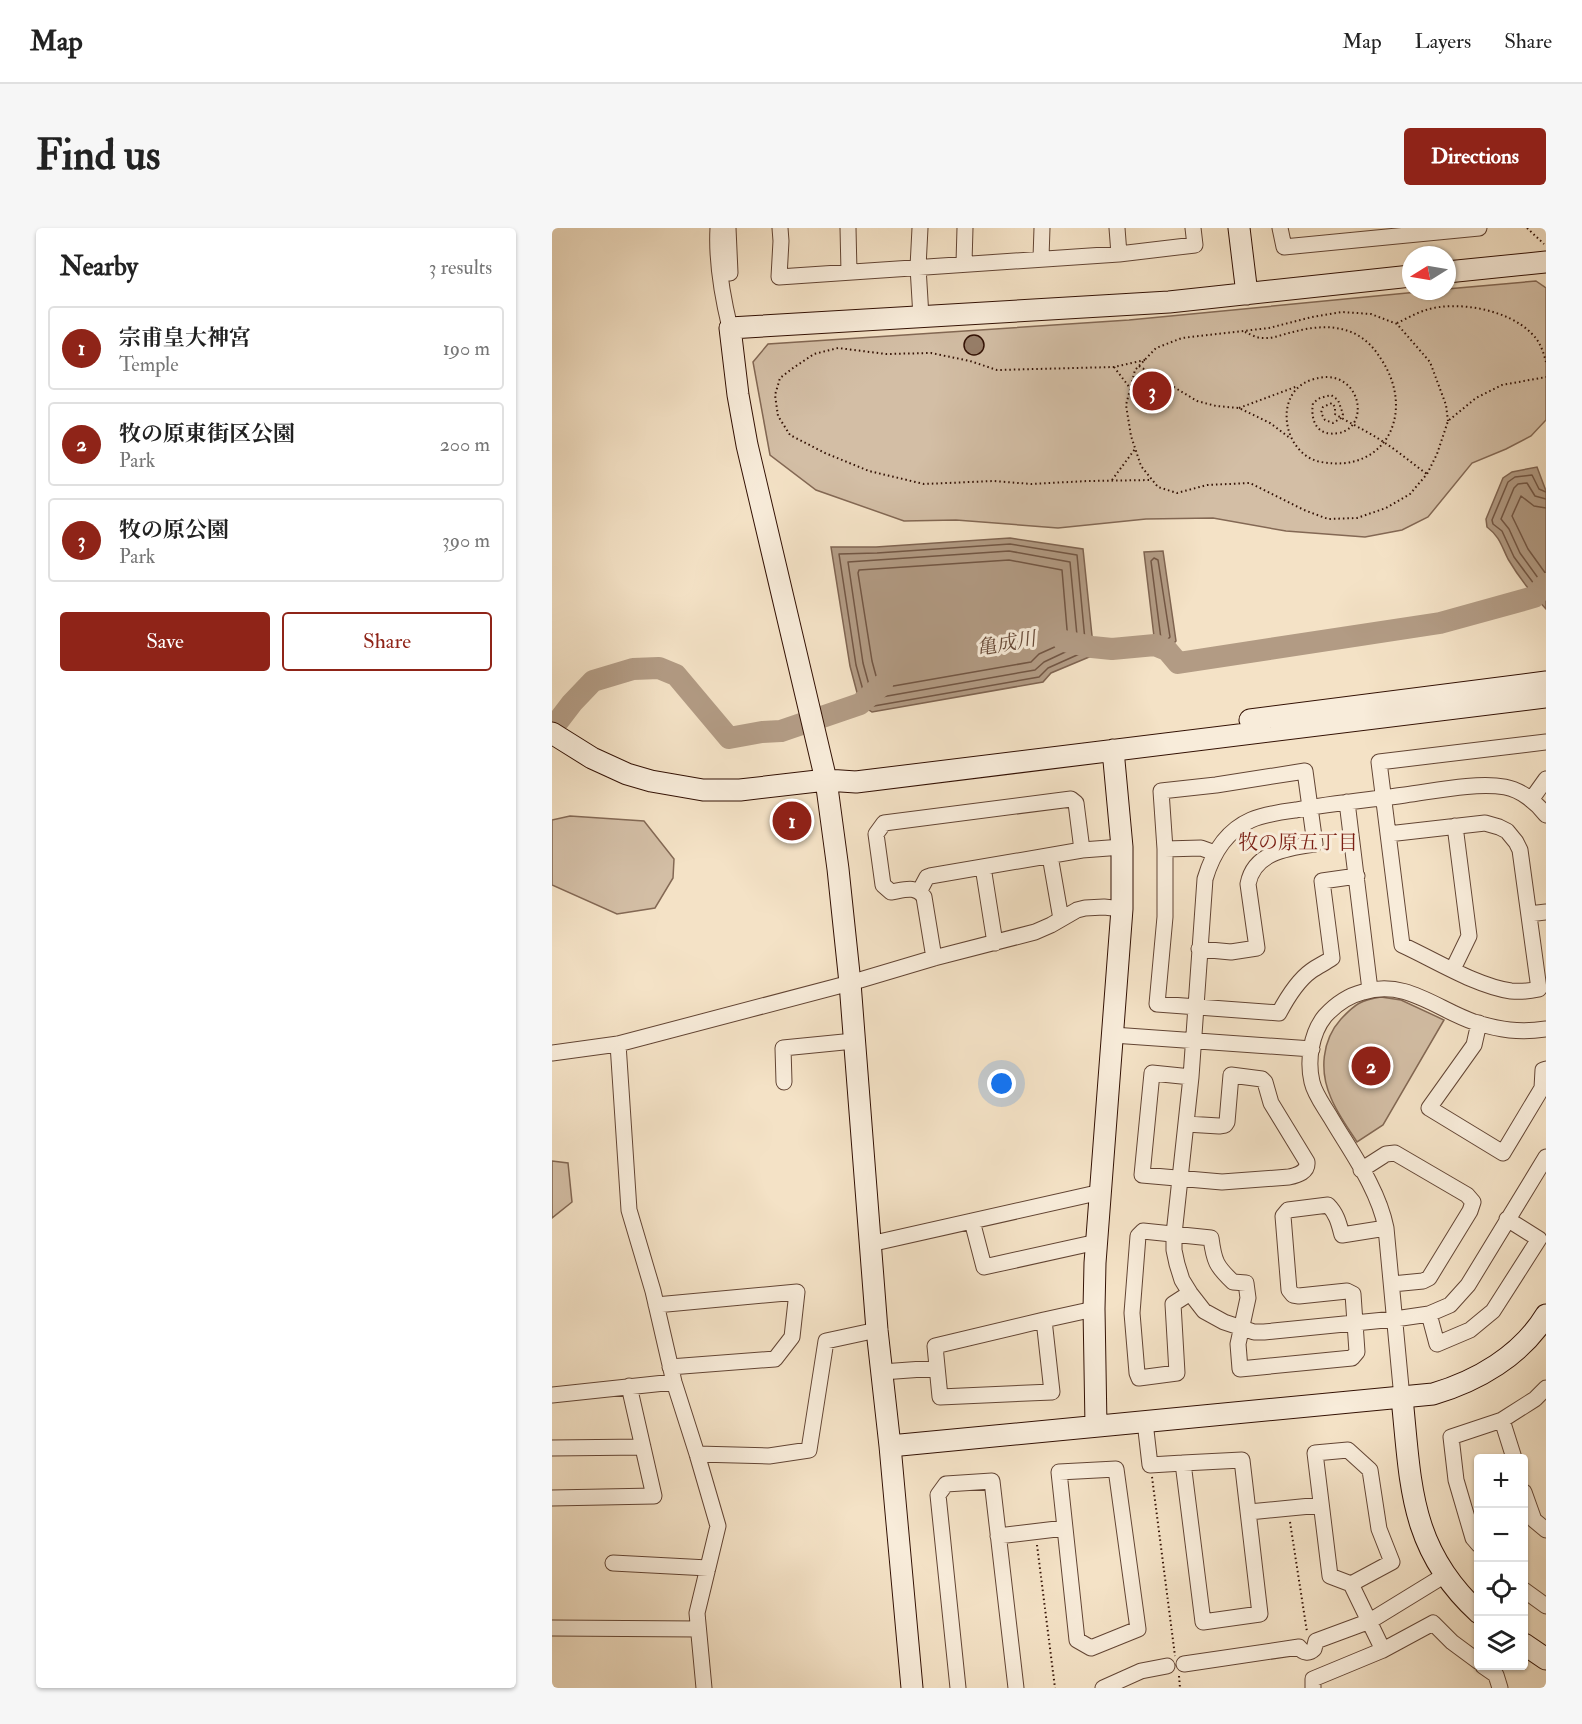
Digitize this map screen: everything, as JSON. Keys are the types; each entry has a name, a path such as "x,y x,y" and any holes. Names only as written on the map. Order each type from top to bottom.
{"street":[{"path":"717,228 718,264 747,445 826,780 838,869 850,983 877,1330 912,1688"},
{"path":"728,228 732,291 730,328"},
{"path":"780,228 779,277 1119,254 1195,245 1193,228"},
{"path":"848,228 849,272"},
{"path":"920,228 918,267 921,317"},
{"path":"964,263 965,228"},
{"path":"1041,258 1042,228"},
{"path":"1117,228 1119,254"},
{"path":"1239,228 1247,294"},
{"path":"1280,228 1284,247 1321,235 1479,228"},
{"path":"1456,270 1545,253"},
{"path":"730,328 1169,302 1402,277"},
{"path":"826,780 855,769 1546,682"},
{"path":"552,733 592,759 627,774 651,781 704,790 740,790 826,780 856,782 1546,697"},
{"path":"1388,834 1485,823 1499,827 1512,837 1520,850 1539,989 1524,992 1499,988 1402,945 1388,834 1384,798 1379,762 1546,746"},
{"path":"1096,1426 1094,1309 1097,1242 1122,909 1122,847 1113,750"},
{"path":"1199,949 1231,952 1257,948 1248,884 1250,875 1262,860 1278,850 1315,844 1305,771 1161,791 1166,849 1165,917 1157,1004 1279,1013 1289,994 1300,981 1332,958 1322,881 1357,876"},
{"path":"1531,800 1546,779"},
{"path":"1546,815 1519,792 1507,788 1482,786 1309,807 1269,815 1251,820 1230,835 1215,853 1205,879 1191,1077 1174,1234 1174,1251 1182,1280 1204,1311 1224,1322 1254,1332 1395,1320 1429,1314 1450,1305 1468,1285 1507,1219 1541,1176 1546,1156"},
{"path":"934,958 924,897 911,889 891,892 883,885 876,834 884,823 1071,799 1076,803 1082,850"},
{"path":"1347,802 1370,990"},
{"path":"1453,969 1469,936 1455,826"},
{"path":"919,892 927,877 930,876 1082,850 1122,847"},
{"path":"1166,849 1201,848 1215,853"},
{"path":"1050,856 1061,919"},
{"path":"983,867 995,942"},
{"path":"552,1053 618,1044 850,983 934,958 1035,933 1077,910 1104,907 1122,909"},
{"path":"1529,914 1546,912"},
{"path":"1474,1608 1445,1575 1425,1540 1414,1504 1383,1214 1378,1200 1316,1092 1310,1073 1312,1049 1318,1026 1331,1010 1349,996 1382,988 1405,990 1479,1023 1504,1031 1546,1029"},
{"path":"1479,1023 1474,1045 1429,1108 1503,1153 1542,1088 1543,1070 1546,1069"},
{"path":"1113,1035 1312,1049"},
{"path":"784,1082 783,1048 854,1041"},
{"path":"618,1044 629,1210 656,1305 672,1374 718,1526 697,1613 704,1688"},
{"path":"1186,1124 1225,1125 1232,1075 1262,1078 1271,1103 1308,1167 1289,1177 1222,1182 1142,1175 1152,1073 1191,1077"},
{"path":"1361,1170 1386,1154 1395,1153 1467,1195 1473,1202 1470,1211 1429,1278 1423,1281 1392,1284"},
{"path":"870,1244 1101,1192"},
{"path":"1190,1293 1173,1304 1177,1373 1139,1378 1132,1313 1138,1236 1143,1231 1211,1238 1213,1254 1219,1269 1233,1282 1246,1283 1248,1298 1238,1344 1240,1369 1352,1358 1357,1352 1353,1294 1347,1291 1299,1296 1289,1290 1283,1216 1288,1210 1328,1205 1337,1217 1342,1235 1386,1228"},
{"path":"1429,1314 1437,1344 1470,1330 1492,1311 1539,1239 1507,1219"},
{"path":"972,1221 984,1267 1097,1242"},
{"path":"552,1395 629,1386 672,1374 775,1359 792,1337 797,1292 656,1305"},
{"path":"1044,1320 1052,1392 940,1397 934,1346 1044,1320 1094,1309"},
{"path":"890,1446 1433,1394 1478,1377 1499,1363 1544,1324"},
{"path":"697,1454 769,1456 809,1450 826,1341 877,1330"},
{"path":"882,1372 937,1368"},
{"path":"552,1498 654,1496 629,1386"},
{"path":"1474,1539 1456,1480 1451,1437 1502,1420 1542,1397"},
{"path":"1502,1420 1513,1454"},
{"path":"1145,1422 1150,1465 1183,1463 1242,1460 1260,1614 1203,1622 1183,1463"},
{"path":"552,1448 643,1447"},
{"path":"1351,1584 1392,1562 1379,1529 1370,1470 1348,1450 1315,1453 1330,1576 1351,1584 1383,1650"},
{"path":"1116,1469 1138,1629 1090,1648 1077,1640 1065,1528 1059,1472 1116,1469"},
{"path":"958,1688 938,1495 946,1484 992,1481 1016,1688"},
{"path":"1528,1503 1534,1520 1546,1530"},
{"path":"1249,1512 1321,1505"},
{"path":"998,1536 1065,1528"},
{"path":"613,1563 708,1568"},
{"path":"1103,1688 1142,1671 1177,1669 1307,1641 1370,1621 1445,1575"},
{"path":"1528,1593 1546,1606"},
{"path":"1313,1688 1313,1679 1383,1650 1432,1623 1474,1658"},
{"path":"552,1628 698,1629"},
{"path":"1528,1647 1546,1659"},
{"path":"1490,1670 1496,1675 1500,1688"}],"path":[{"path":"1527,228 1545,253"},
{"path":"1397,324 1428,309 1461,306 1491,311 1514,319 1532,333 1542,347 1546,362"},
{"path":"1342,312 1371,314 1397,324 1430,362 1446,405 1448,421 1437,454 1427,474 1410,494 1386,508 1356,518 1328,519 1304,510 1251,483 1207,485 1177,493 1158,487 1141,466 1131,436 1126,405 1135,370 1156,348 1182,338 1242,331 1269,328 1342,312"},
{"path":"1139,366 1197,401 1216,406 1239,408 1270,423 1290,438 1300,451 1315,461 1336,465 1355,462 1372,455 1384,442 1396,412 1396,392 1387,367 1374,349 1359,336 1336,328 1319,327 1276,337 1261,338 1242,331"},
{"path":"1145,360 1114,367 997,370 970,361 931,353 886,354 838,348 814,354 793,368 780,378 775,395 778,416 790,435 825,453 869,471 924,484 994,481 1031,484 1152,480"},
{"path":"1114,367 1130,388"},
{"path":"1290,438 1286,421 1287,405 1296,389 1308,380 1335,377 1345,382 1353,390 1357,404 1357,418 1353,425 1347,431 1323,433 1317,427 1311,414 1313,403 1330,395 1338,400 1343,414 1341,418 1333,423 1325,420 1321,413 1323,407 1332,404 1335,407 1335,414 1341,418 1353,425 1384,442 1427,474"},
{"path":"1448,421 1476,398 1502,385 1546,377"},
{"path":"1239,408 1303,384"},
{"path":"1112,480 1135,449"},
{"path":"1150,1465 1177,1669"},
{"path":"1288,1509 1307,1641"},
{"path":"1035,1532 1055,1688"}],"shaded area":[{"path":"1536,281 1546,288 1546,420 1531,436 1472,463 1428,517 1402,530 1365,537 1286,531 1213,518 1146,519 1058,528 956,520 904,521 816,490 770,455 753,362 768,344 1129,320 1402,294 1402,300 1456,300 1456,288"},
{"path":"570,816 644,821 674,859 673,878 655,908 617,914 552,885 552,820"},
{"path":"1381,997 1401,1000 1444,1020 1383,1125 1357,1142 1339,1115 1327,1088 1324,1056 1330,1036 1341,1019 1359,1004"},
{"path":"552,1161 568,1163 572,1202 552,1218"}],"water":[{"path":"1537,467 1546,491 1546,609 1516,572 1498,538 1487,527 1486,519 1503,478 1512,472"},
{"path":"1010,538 1083,549 1094,655 1051,673 1043,682 872,712 860,704 850,666 831,547 876,547"},
{"path":"1163,551 1176,641 1167,650 1155,645 1144,552"}],"building":[{"path":"974,335 981,338 984,345 981,352 974,355 967,352 964,345 967,338"}],"waterway":[{"name":"亀成川","path":"1064,641 1112,649 1155,645 1167,650 1178,663 1440,623 1534,597 1546,584"},
{"name":"亀成川","path":"552,726 593,681 633,669 659,668 676,675 729,738 781,731 860,704 882,685"}],"place":[{"name":"牧の原公園","path":"1152,391"},
{"name":"宗甫皇大神宮","path":"792,821"},
{"name":"牧の原東街区公園","path":"1371,1066"}],"district":[{"name":"牧の原五丁目","path":"1298,842"}]}
